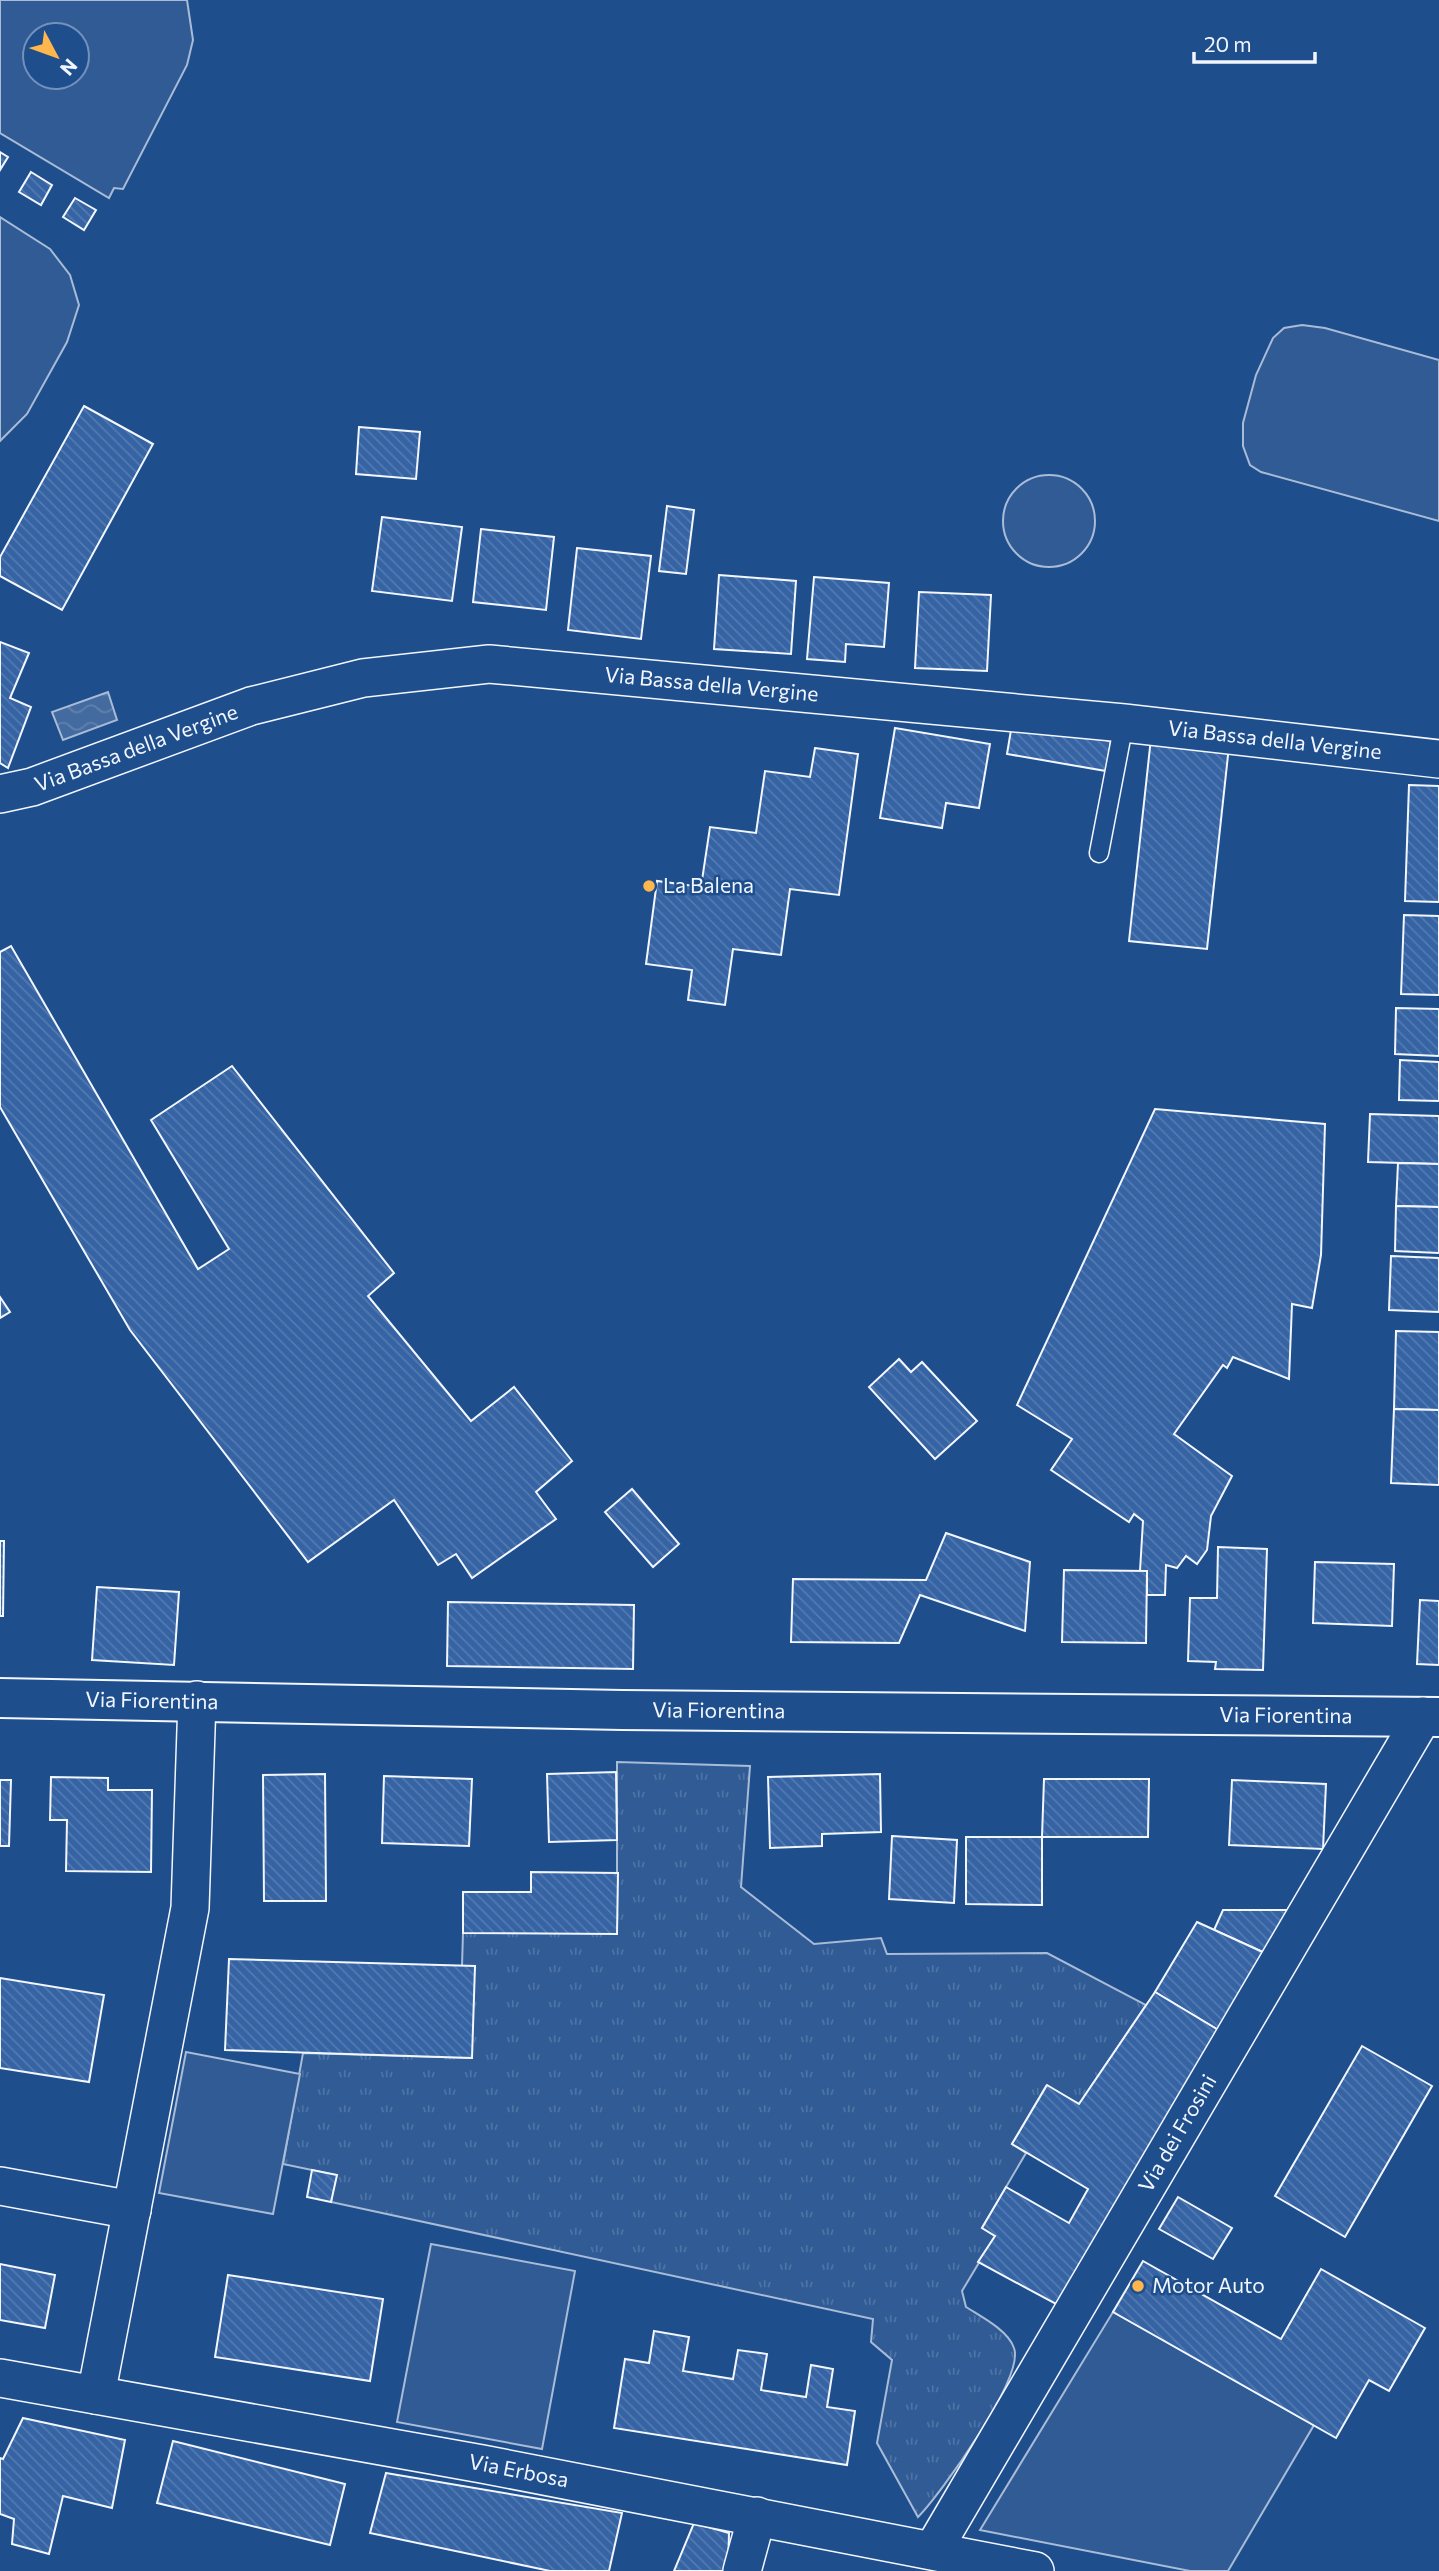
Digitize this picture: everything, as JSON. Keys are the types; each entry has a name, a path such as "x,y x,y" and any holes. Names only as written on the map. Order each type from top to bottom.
{"street":[{"name":"Via Bassa della Vergine","path":"0,794 33,787 251,706 284,697 363,678 489,664 1124,723 1439,759"},
{"name":"Via Fiorentina","path":"0,1698 622,1710 1431,1717"},
{"path":"96,2395 190,1908 197,1700"},
{"name":"Via dei Frosini","path":"933,2550 1431,1717"},
{"path":"0,2186 132,2210"},
{"name":"Via Erbosa","path":"0,2378 757,2516 1035,2571"},
{"path":"742,2571 757,2516"}],"lane":[{"path":"1099,853 1124,723"}],"green space":[{"path":"617,1762 750,1766 741,1887 814,1944 881,1938 887,1954 1047,1953 1146,2005 1079,2104 1046,2086 1012,2144 1026,2153 982,2228 995,2236 962,2291 966,2307 993,2324 1011,2341 1014,2363 1007,2384 978,2435 961,2462 918,2517 877,2443 892,2360 871,2342 873,2319 331,2202 336,2175 283,2164 303,2053 472,2058 462,1966 463,1933 617,1933"}],"shaded area":[{"path":"0,0 187,0 193,40 187,65 123,189 114,188 109,198 0,133"},
{"path":"0,217 50,249 70,275 79,305 67,342 27,414 0,441"},
{"path":"1302,325 1325,328 1439,360 1439,521 1261,472 1250,465 1243,446 1243,423 1256,375 1273,338 1284,328"},
{"path":"1049,475 1067,479 1081,489 1091,503 1095,521 1091,539 1081,553 1067,563 1049,567 1031,563 1017,553 1007,539 1003,521 1007,503 1017,489 1031,479"},
{"path":"186,2052 300,2074 273,2214 159,2193"},
{"path":"431,2244 575,2271 542,2449 397,2422"},
{"path":"1113,2312 1314,2425 1228,2571 1190,2571 980,2530"}],"water":[{"path":"108,692 117,720 63,740 52,712"}],"building":[{"path":"0,152 8,157 0,170"},
{"path":"31,172 52,185 41,205 19,192"},
{"path":"75,198 96,210 84,230 63,217"},
{"path":"84,406 153,444 62,610 0,576 0,557"},
{"path":"359,427 420,432 416,479 356,474"},
{"path":"667,506 694,510 686,574 659,571"},
{"path":"382,517 462,527 452,601 372,591"},
{"path":"481,529 554,537 546,610 473,602"},
{"path":"577,548 651,556 641,639 568,630"},
{"path":"719,575 796,581 791,654 714,649"},
{"path":"814,577 889,583 884,647 846,644 845,662 807,659"},
{"path":"919,592 991,595 987,671 915,668"},
{"path":"0,642 29,653 10,698 31,707 8,768 0,763"},
{"path":"1012,724 1111,741 1106,771 1007,754"},
{"path":"895,728 990,744 979,808 946,803 942,828 880,818"},
{"path":"1151,738 1229,746 1207,949 1129,941"},
{"path":"815,748 858,754 839,895 790,889 781,955 733,949 725,1005 688,1000 692,970 646,964 657,881 701,887 710,827 756,833 765,771 810,777"},
{"path":"1409,785 1439,786 1439,902 1405,901"},
{"path":"1404,915 1439,916 1439,995 1401,994"},
{"path":"11,946 198,1269 229,1249 151,1120 232,1066 394,1273 368,1296 471,1421 514,1387 572,1461 536,1492 556,1519 472,1578 456,1554 438,1565 394,1500 308,1562 130,1330 0,1107 0,952"},
{"path":"1396,1008 1439,1009 1439,1056 1395,1054"},
{"path":"1400,1060 1439,1062 1439,1101 1399,1100"},
{"path":"1155,1109 1325,1124 1321,1255 1312,1308 1292,1304 1289,1379 1233,1357 1227,1368 1223,1365 1174,1434 1232,1476 1211,1516 1207,1550 1197,1564 1186,1556 1177,1568 1166,1565 1165,1595 1147,1595 1147,1571 1140,1571 1143,1521 1134,1514 1129,1522 1051,1470 1072,1439 1017,1405"},
{"path":"1370,1114 1439,1116 1439,1164 1368,1162"},
{"path":"1398,1163 1439,1164 1439,1207 1396,1206"},
{"path":"1396,1206 1439,1207 1439,1253 1395,1251"},
{"path":"1391,1256 1439,1258 1439,1312 1389,1310"},
{"path":"0,1297 10,1312 0,1318"},
{"path":"1396,1331 1439,1332 1439,1410 1394,1409"},
{"path":"899,1359 911,1372 922,1362 977,1421 935,1459 869,1387"},
{"path":"1394,1409 1439,1410 1439,1485 1391,1483"},
{"path":"632,1489 679,1544 653,1567 605,1512"},
{"path":"946,1533 1030,1562 1025,1631 920,1595 899,1643 791,1642 793,1579 926,1580"},
{"path":"0,1541 4,1541 3,1616 0,1616"},
{"path":"1218,1547 1267,1549 1263,1670 1215,1669 1216,1662 1188,1661 1190,1598 1217,1598"},
{"path":"1315,1562 1394,1564 1392,1626 1313,1623"},
{"path":"1064,1570 1147,1571 1146,1643 1062,1642"},
{"path":"97,1587 179,1592 174,1665 92,1660"},
{"path":"1420,1600 1439,1601 1439,1665 1417,1664"},
{"path":"448,1602 634,1605 633,1669 447,1666"},
{"path":"616,1772 617,1840 549,1842 547,1774"},
{"path":"325,1774 326,1901 264,1901 263,1775"},
{"path":"880,1774 881,1832 822,1834 822,1846 770,1848 768,1777"},
{"path":"384,1776 472,1779 469,1846 382,1843"},
{"path":"51,1777 108,1778 108,1790 152,1790 151,1872 66,1871 67,1820 50,1820"},
{"path":"1044,1779 1149,1779 1148,1837 1042,1837"},
{"path":"0,1780 11,1780 9,1846 0,1846"},
{"path":"1232,1780 1326,1784 1323,1849 1229,1845"},
{"path":"892,1836 957,1840 954,1903 889,1899"},
{"path":"966,1837 1042,1837 1042,1905 966,1904"},
{"path":"531,1872 618,1873 617,1934 463,1933 463,1892 531,1892"},
{"path":"1223,1910 1291,1910 1267,1954 1214,1930"},
{"path":"1197,1922 1267,1954 1220,2031 1155,1992"},
{"path":"229,1959 475,1966 472,2058 225,2050"},
{"path":"0,1978 104,1995 89,2082 0,2068"},
{"path":"1155,1992 1220,2031 1056,2304 978,2262 995,2236 982,2228 1006,2187 1069,2223 1088,2189 1012,2144 1047,2085 1079,2104"},
{"path":"1362,2046 1432,2086 1345,2237 1275,2196"},
{"path":"312,2170 337,2175 331,2202 307,2197"},
{"path":"1178,2197 1232,2228 1213,2259 1159,2229"},
{"path":"1143,2261 1281,2339 1321,2269 1425,2328 1389,2391 1369,2380 1336,2438 1113,2312"},
{"path":"0,2264 55,2275 45,2328 0,2320"},
{"path":"228,2275 383,2299 370,2381 215,2357"},
{"path":"654,2331 689,2337 683,2371 733,2379 738,2350 767,2354 761,2390 806,2397 811,2365 833,2369 827,2407 855,2411 847,2465 614,2428 625,2359 649,2363"},
{"path":"23,2418 125,2440 112,2508 63,2496 49,2554 12,2544 14,2519 0,2514 0,2458 3,2459"},
{"path":"173,2441 345,2484 330,2545 157,2503"},
{"path":"386,2473 622,2513 609,2571 550,2571 370,2533"},
{"path":"694,2523 729,2533 728,2571 674,2571"}],"place":[{"name":"La Balena","path":"649,886"},
{"name":"Motor Auto","path":"1138,2286"}]}
